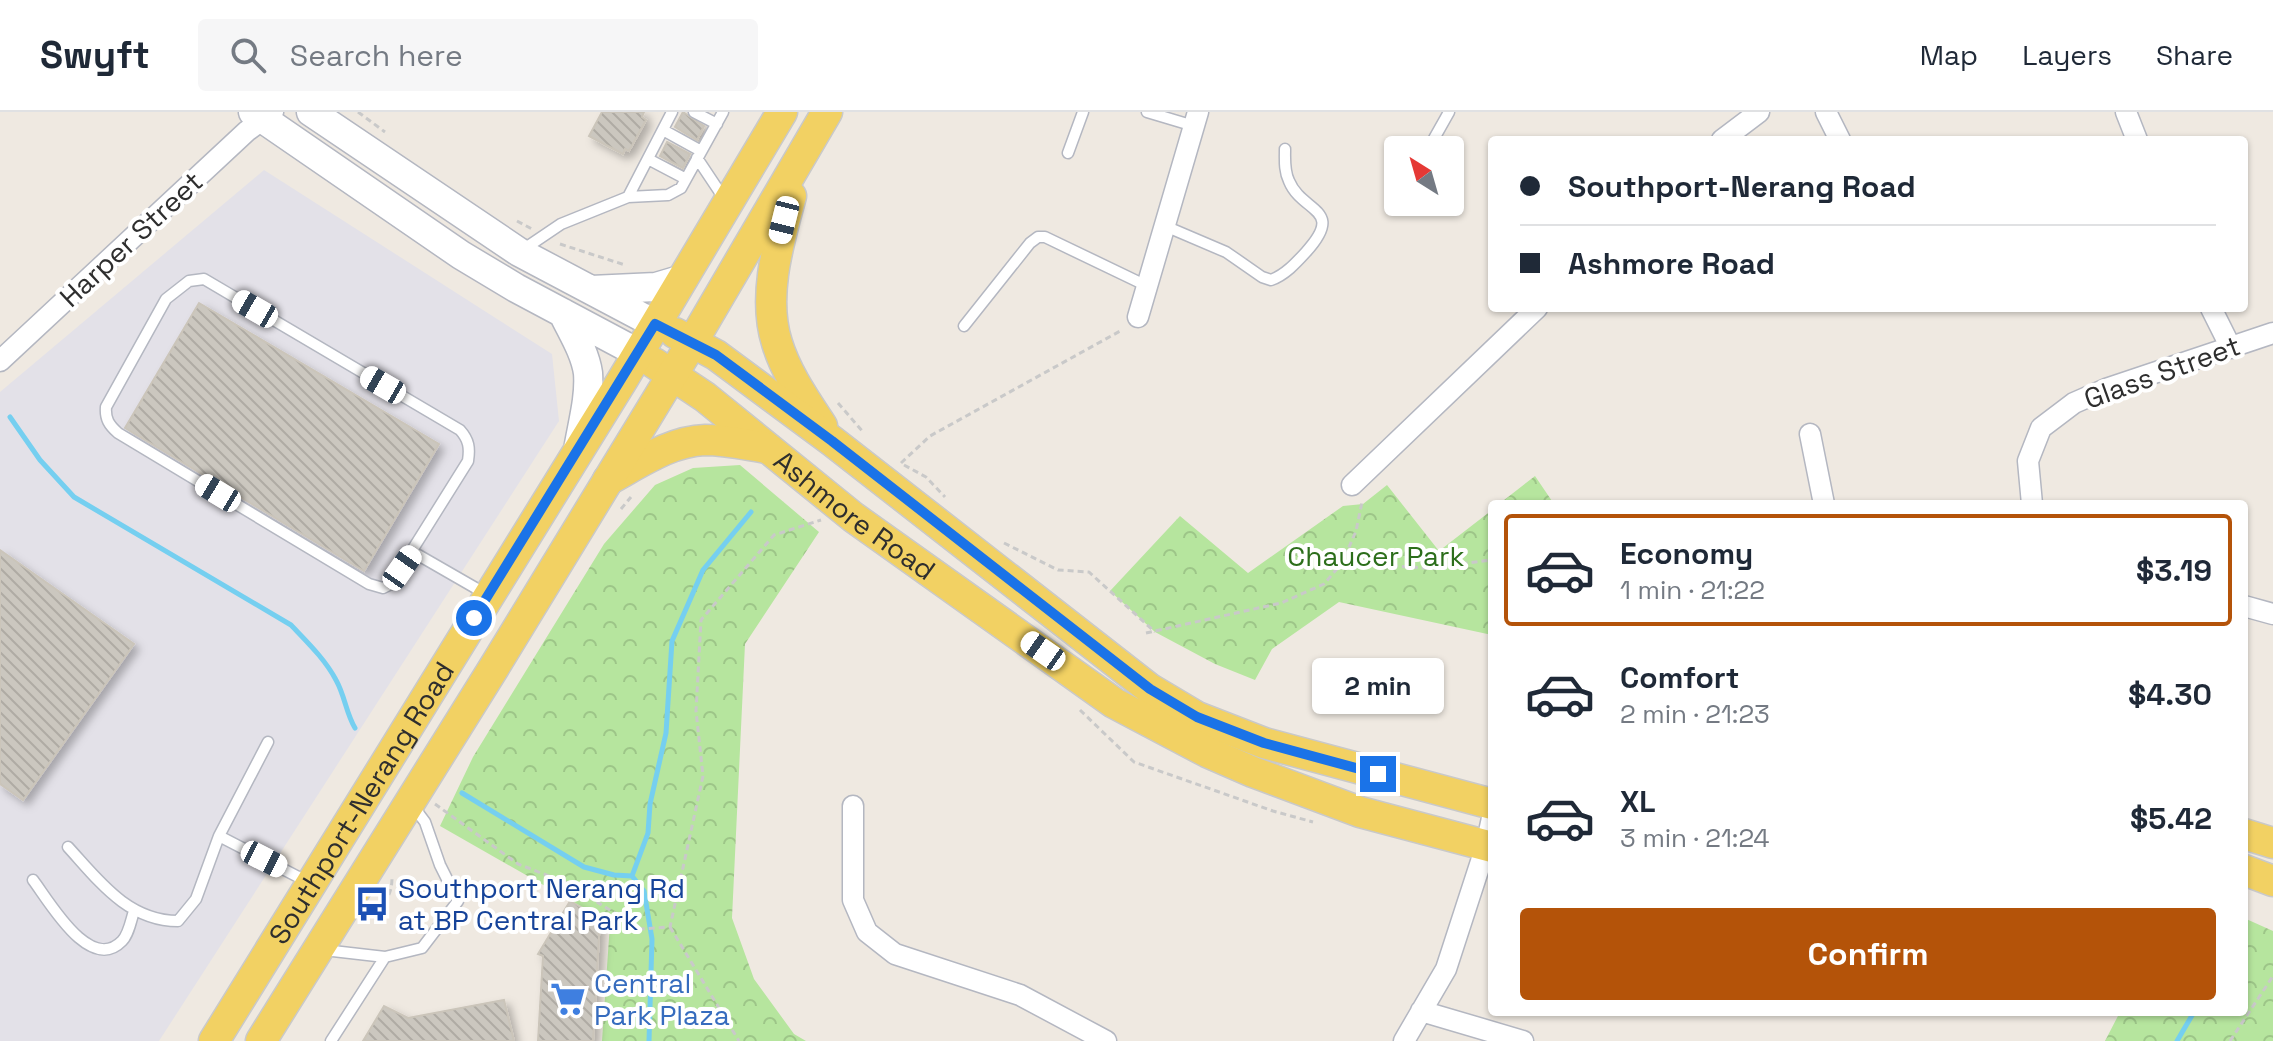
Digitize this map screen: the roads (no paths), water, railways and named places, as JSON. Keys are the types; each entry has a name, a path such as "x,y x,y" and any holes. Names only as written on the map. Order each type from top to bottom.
{"main road":[{"name":"Ashmore Road","path":"311,112 519,252 716,355 832,441 1150,689 1197,717 1264,743 1488,803"},
{"name":"Southport-Nerang Road","path":"214,1041 638,353 782,112"},
{"name":"Southport-Nerang Road","path":"261,1041 317,949 417,812 493,669 618,490 672,374 827,112"},
{"name":"Ashmore Road","path":"263,114 420,228 516,288 672,374 705,397 853,517 1114,703 1207,752 1360,812 1488,837"},
{"path":"799,162 777,250 773,324 777,343 796,384 832,441"},
{"path":"590,290 647,288 683,279"},
{"path":"563,313 588,371 588,393 578,450"},
{"path":"618,490 667,449 690,442 720,441 769,448"},
{"path":"2248,835 2273,843"},
{"path":"2248,872 2273,881"}],"street":[{"path":"1727,136 1759,112"},
{"path":"1826,112 1838,136"},
{"path":"2126,112 2135,136"},
{"name":"Harper Street","path":"0,361 263,114"},
{"path":"1138,317 1196,119"},
{"path":"1352,485 1533,312"},
{"path":"2213,312 2231,348"},
{"name":"Glass Street","path":"2032,500 2028,461 2041,428 2074,403 2106,389 2273,333"},
{"path":"1810,434 1823,500"},
{"path":"2248,607 2273,614"},
{"path":"853,806 853,900 867,932 895,954 1020,995 1106,1041"},
{"path":"1404,1041 1446,969 1488,843"},
{"path":"1421,1011 1523,1041"}],"lane":[{"path":"694,112 717,124"},
{"path":"519,252 561,224 628,197 668,195 677,191 723,112"},
{"path":"1068,153 1083,112"},
{"path":"1147,112 1196,119"},
{"path":"1436,136 1449,112"},
{"path":"628,197 663,130 668,114"},
{"path":"663,130 699,154 728,205"},
{"path":"1165,226 1226,252 1262,277 1271,280 1279,277 1319,239 1322,229 1318,212 1289,182 1285,149"},
{"path":"648,159 686,179"},
{"path":"964,326 1038,237 1045,237 1147,286"},
{"path":"204,279 460,430 467,438 468,461 413,552 391,584 377,588 110,426 106,407 166,299 176,288 189,281 204,279"},
{"path":"413,552 488,595"},
{"path":"68,847 112,896 134,911 163,921 178,921 196,899 219,836 268,742"},
{"path":"317,949 385,957 422,948 458,901 417,812"},
{"path":"219,836 310,883"},
{"path":"33,880 79,939 94,948 112,948 122,941 134,911"},
{"path":"331,1041 385,957"}],"waterway":[{"path":"10,417 40,460 74,497 291,625 332,672 355,728"},
{"path":"632,876 648,833 650,804 666,733 672,641 703,570 751,512"},
{"path":"462,793 584,867 632,876 644,891 652,939 649,1041"},
{"path":"2177,1041 2192,1016"}],"place":[{"name":"Southport Nerang Rd at BP Central Park","path":"372,904"},
{"name":"Central Park Plaza","path":"568,999"}],"park label":[{"name":"Chaucer Park","path":"1376,556"}]}
